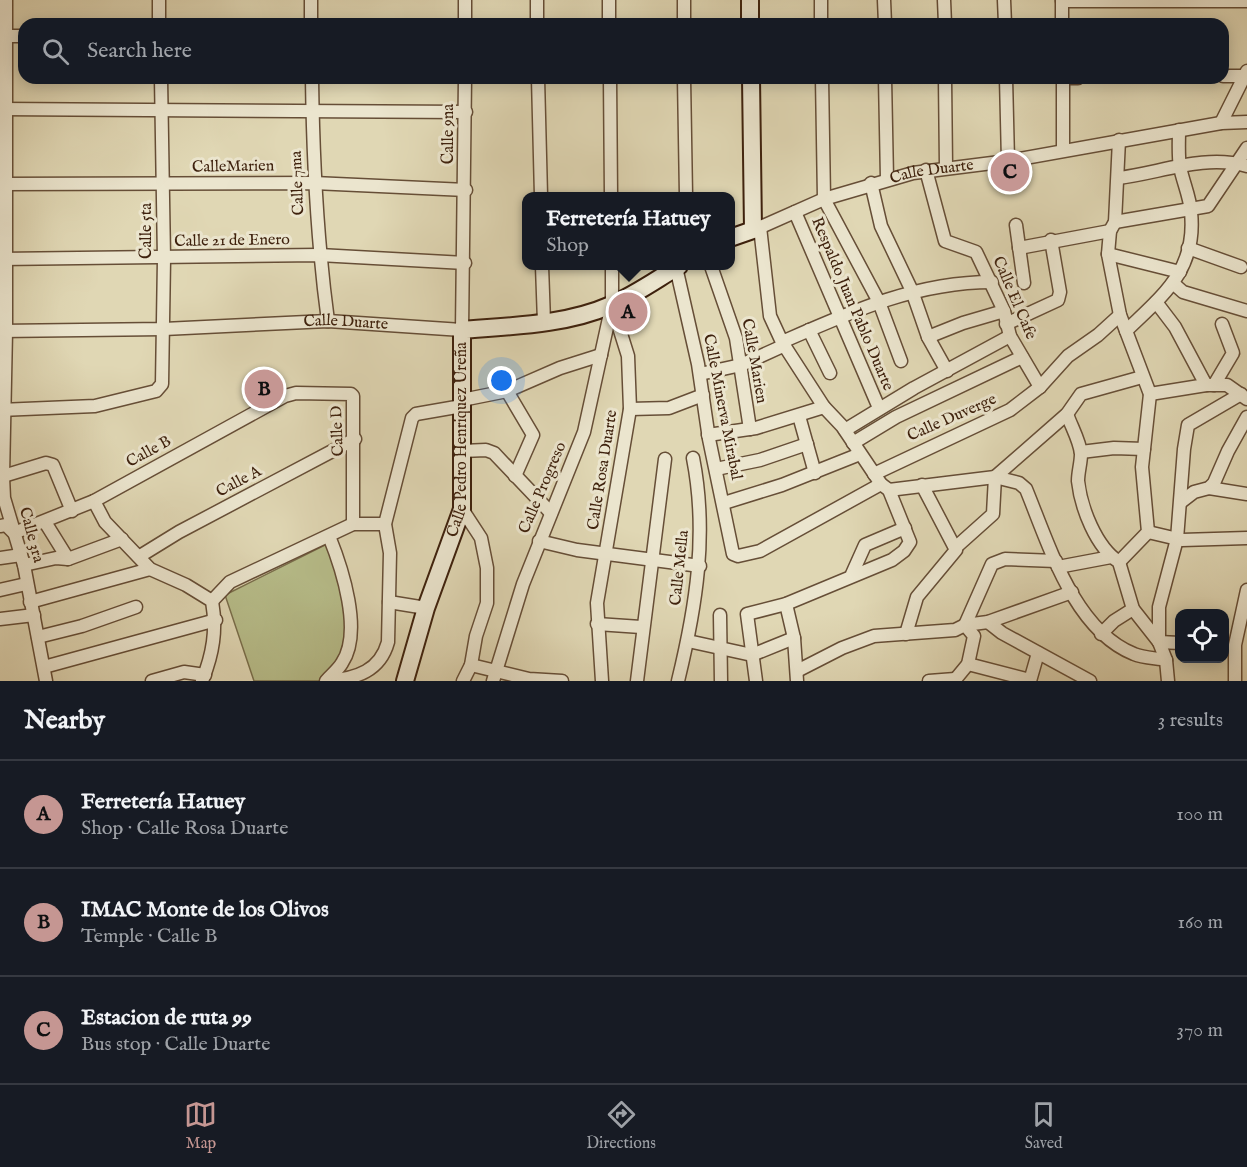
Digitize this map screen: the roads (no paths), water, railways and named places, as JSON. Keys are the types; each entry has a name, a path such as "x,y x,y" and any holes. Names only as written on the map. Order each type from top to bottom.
{"street":[{"name":"Calle 3ra","path":"6,0 3,36 1,477 4,498 23,560 46,681"},
{"path":"159,0 159,18"},
{"path":"311,0 311,18"},
{"path":"465,0 465,18"},
{"path":"537,0 537,18"},
{"path":"609,0 609,18"},
{"path":"684,0 684,18"},
{"path":"750,0 750,18"},
{"path":"821,0 821,18"},
{"path":"884,0 885,18"},
{"path":"944,0 945,18"},
{"path":"1004,0 1005,18"},
{"path":"1062,18 1062,1 1247,1"},
{"path":"1229,75 1246,73"},
{"path":"1221,123 1246,73"},
{"name":"Calle 5ta","path":"1,410 94,406 156,391 162,384 164,184 161,84"},
{"name":"Calle 7ma","path":"312,84 314,183 319,255 328,321"},
{"name":"Calle 9na","path":"465,84 466,190"},
{"path":"538,84 541,192"},
{"path":"610,84 611,192"},
{"path":"684,84 686,192"},
{"path":"751,84 757,228 770,316 783,343 824,407 845,430 881,483 910,542 904,551 892,560 852,574 786,604 747,614 756,681"},
{"path":"822,84 824,199 879,302 901,361"},
{"path":"885,84 887,179"},
{"path":"945,84 946,167"},
{"path":"1006,84 1008,161"},
{"path":"1063,84 1063,150"},
{"path":"3,109 466,112"},
{"name":"Calle Duarte","path":"735,236 824,199 871,183 926,170 1008,161 1221,123 1247,122"},
{"path":"1126,331 1177,278 1192,235 1191,210 1180,164 1179,130"},
{"path":"1119,140 1118,178 1108,254 1120,315 1150,394 1142,467 1148,532"},
{"path":"1019,248 1208,206 1243,165 1247,148"},
{"path":"1118,178 1149,174 1180,164 1189,166 1214,162 1243,165"},
{"name":"Calle El Cafe","path":"926,170 945,241 976,252 1004,311 1008,330 1040,387"},
{"name":"CalleMarien","path":"3,184 314,183 466,190"},
{"path":"871,183 881,226 912,291 928,337 947,371"},
{"name":"Calle Pedro Henriquez Ureña","path":"405,681 426,608 462,509 462,330 466,190"},
{"name":"Respaldo Juan Pablo Duarte","path":"795,212 879,408"},
{"path":"1016,225 1024,283"},
{"path":"845,430 879,408 947,371 1058,300 1060,292 1051,240"},
{"path":"1188,248 1241,267"},
{"path":"1108,254 1177,278 1183,292 1247,311"},
{"name":"Calle 21 de Enero","path":"3,259 164,259 319,255 465,263"},
{"path":"542,270 544,322"},
{"name":"Calle Rosa Duarte","path":"602,681 597,603 630,410 628,356 612,305 612,270"},
{"name":"Calle Duarte","path":"3,331 164,329 328,321 462,330 544,322 612,305 671,270"},
{"name":"Calle Minerva Mirabal","path":"679,270 700,374 708,435 733,554"},
{"name":"Calle Marien","path":"712,270 736,338 750,429"},
{"path":"700,374 741,365 838,316 912,291 992,282"},
{"path":"1155,302 1175,327 1210,385"},
{"name":"Calle Progreso","path":"495,676 523,584 584,432 612,305"},
{"path":"928,337 1004,311"},
{"name":"Calle Duverge","path":"733,554 738,556 760,551 1010,410 1040,387 1068,356 1098,335 1120,315"},
{"path":"1210,385 1233,353 1222,324"},
{"path":"809,330 830,373"},
{"path":"327,681 345,679 377,666 384,656 388,642 390,553 385,524 412,418 416,414 507,391 560,368 600,355"},
{"path":"724,503 816,473 857,448 896,417 1022,357"},
{"path":"906,634 917,597 956,552 956,548 993,514 995,477 1067,414 1081,394 1142,377"},
{"path":"1150,394 1210,385 1227,385 1244,397 1188,425 1177,539 1159,607 1159,642"},
{"path":"507,391 533,435 515,476"},
{"name":"Calle D","path":"296,393 353,394 355,439 353,524"},
{"name":"Calle B","path":"14,533 94,501 285,396 296,393"},
{"path":"630,410 669,408 703,395"},
{"path":"708,435 750,429 824,407"},
{"path":"1067,414 1081,452 1078,478 1081,497 1096,536 1115,559 1133,609 1159,642 1166,660 1168,681"},
{"path":"800,416 816,473"},
{"path":"1209,488 1214,483 1227,451 1247,417"},
{"name":"Calle A","path":"140,556 179,532 355,439"},
{"path":"716,469 760,460 807,444"},
{"path":"1081,452 1114,448 1144,449"},
{"path":"462,451 494,453 551,513"},
{"name":"Calle Mella","path":"678,681 688,640 700,566 699,487 693,458"},
{"path":"637,681 641,627 665,459"},
{"path":"1,477 46,463 53,465 72,511"},
{"path":"881,483 922,486 995,477 1019,483 1026,489 1057,564 1072,592 1101,634 1136,655 1166,660"},
{"path":"922,486 956,548"},
{"path":"1181,502 1194,492 1209,488 1247,494"},
{"path":"94,501 105,522 150,569 186,585 212,601 216,620 213,652 203,678 184,672 152,681"},
{"path":"462,509 481,538 487,568 487,603 476,636 471,664 463,681"},
{"path":"45,522 68,558"},
{"path":"212,601 230,582 353,524 385,524"},
{"path":"0,526 6,525 14,533"},
{"path":"852,574 865,545 905,528"},
{"path":"1148,532 1177,539 1247,538"},
{"path":"965,625 992,564 999,560 1057,564 1115,559 1148,532"},
{"path":"327,681 343,662 352,625 344,573 329,536"},
{"path":"0,558 23,560 68,558 122,539"},
{"path":"539,541 606,555 700,566"},
{"path":"30,602 150,569"},
{"path":"0,590 26,584"},
{"path":"1235,681 1230,645 1247,590"},
{"path":"786,604 794,638 797,676 842,648 874,636 956,630 965,625 988,622 1072,592"},
{"path":"389,602 426,608"},
{"path":"38,637 82,626 136,607"},
{"path":"1101,634 1114,621 1133,609"},
{"path":"0,619 34,615"},
{"path":"720,615 721,681"},
{"path":"44,667 216,620"},
{"path":"988,622 1090,681"},
{"path":"597,624 641,627"},
{"path":"928,681 954,680 968,664 974,636 965,625"},
{"path":"688,640 752,655 794,638"},
{"path":"1159,642 1175,643"},
{"path":"968,664 1030,680 1038,653"},
{"path":"471,664 495,676 562,681"}],"place":[{"name":"Estacion de ruta 99","path":"1010,172"},
{"name":"Ferretería Hatuey","path":"628,312"},
{"name":"IMAC Monte de los Olivos","path":"264,389"}]}
